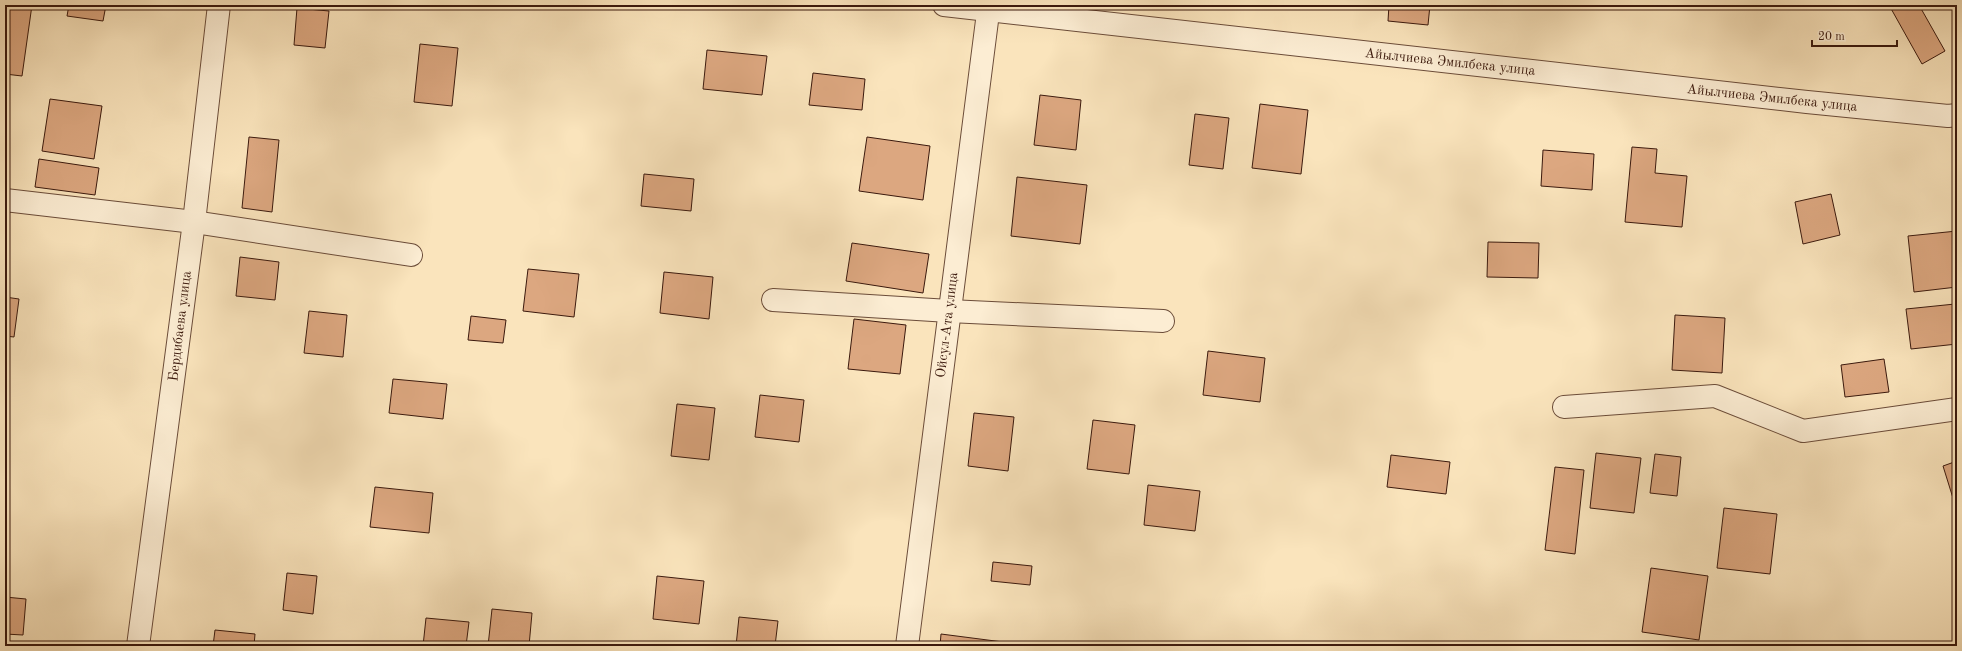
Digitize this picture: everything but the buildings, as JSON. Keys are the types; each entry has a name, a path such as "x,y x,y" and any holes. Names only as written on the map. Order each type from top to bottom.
{"street":[{"name":"Бердибаева улица","path":"138,646 194,222 219,5"},
{"name":"Айылчиева Эмилбека улица","path":"944,5 988,7 1807,102 1948,116 1957,115"},
{"name":"Ойсул-Ата улица","path":"907,646 948,311 988,7"},
{"path":"5,200 194,222 412,255"},
{"path":"773,300 948,311 1163,321"},
{"path":"1564,407 1715,396 1803,431 1957,409"}]}
